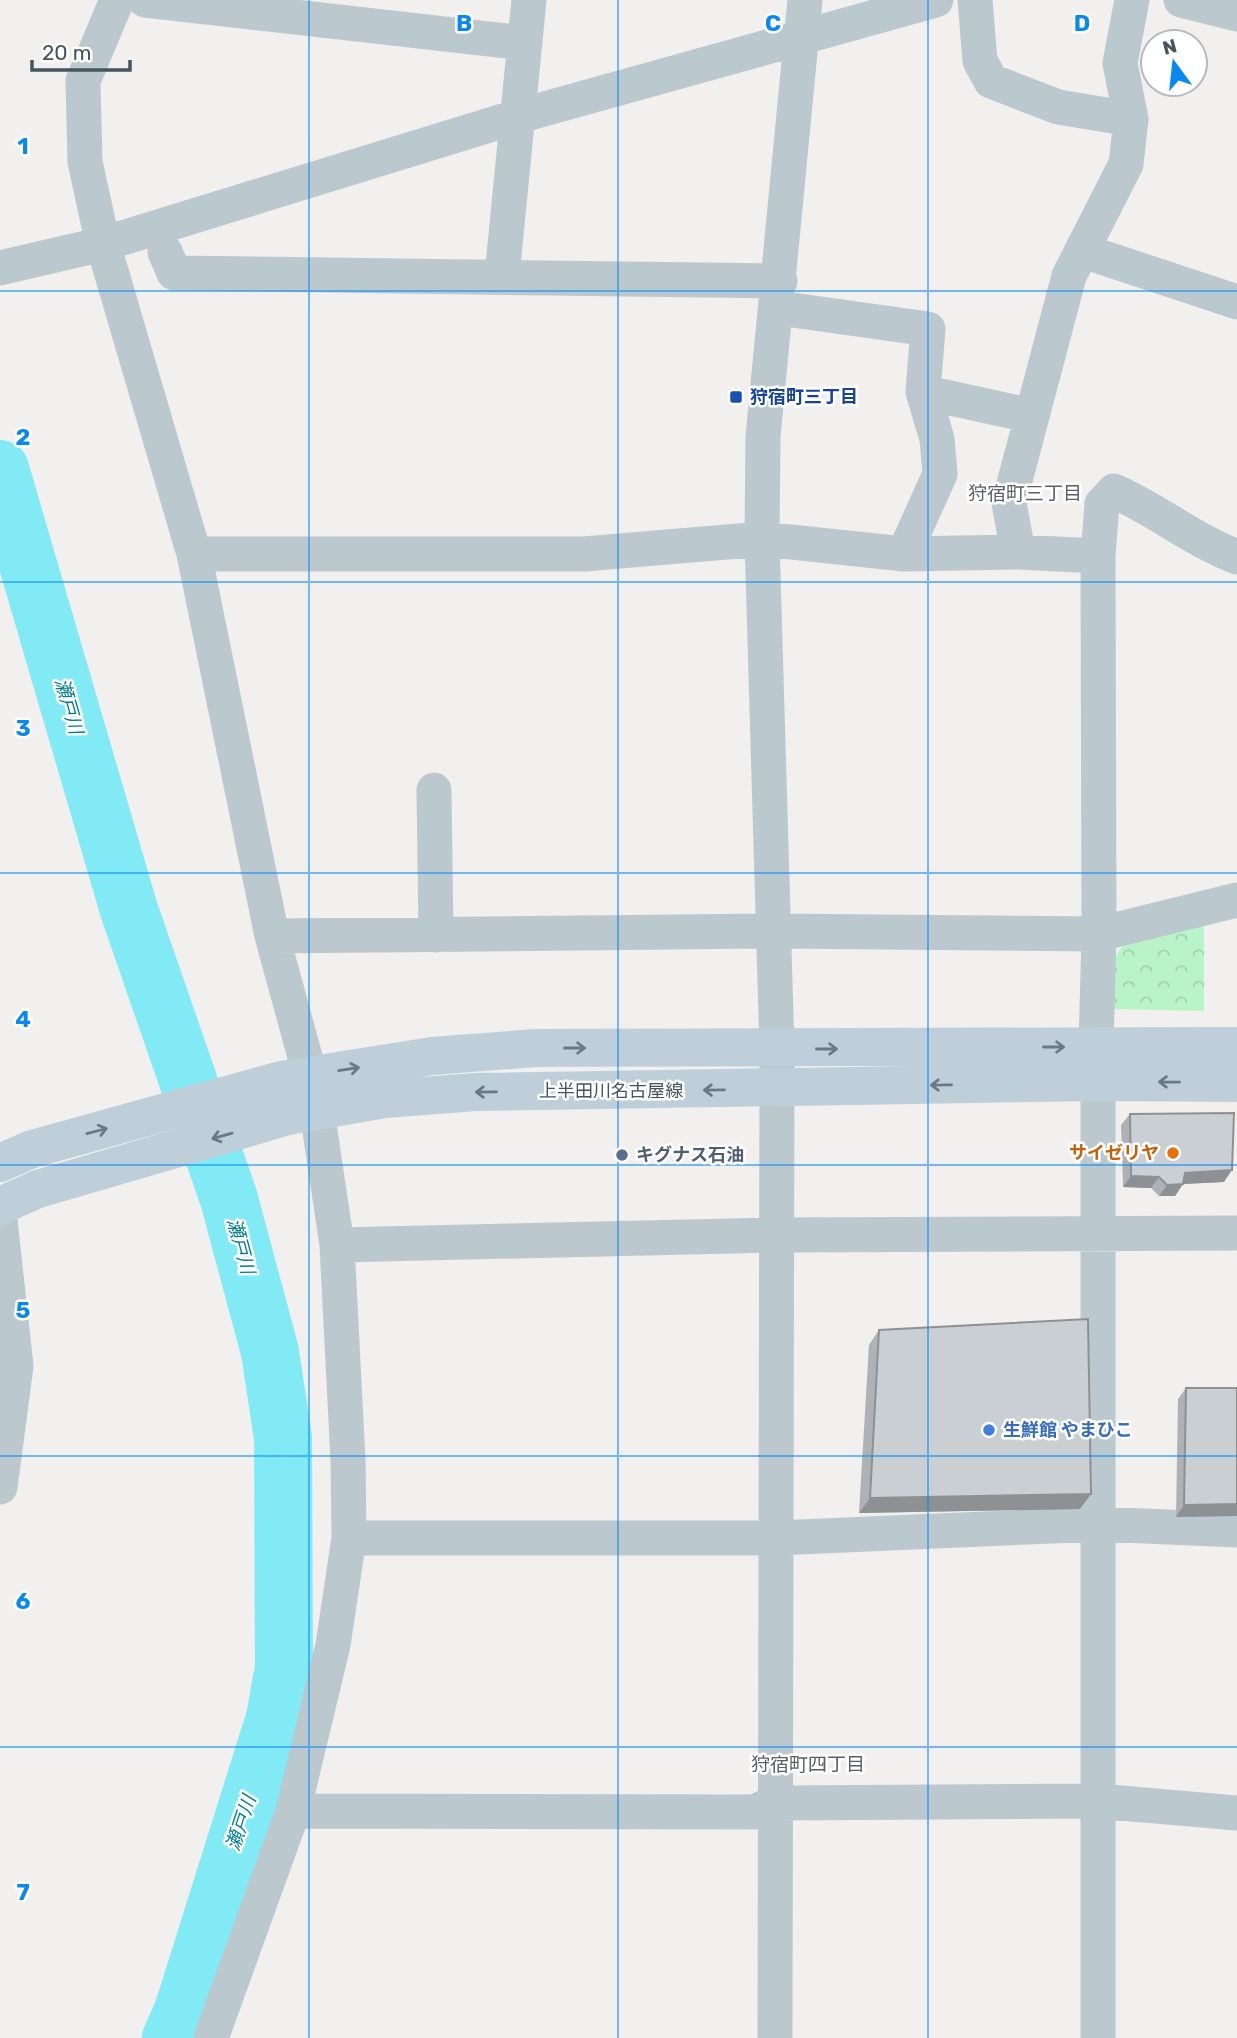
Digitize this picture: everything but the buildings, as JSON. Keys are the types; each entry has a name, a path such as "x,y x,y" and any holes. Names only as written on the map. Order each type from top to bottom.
{"main road":[{"name":"上半田川名古屋線","path":"16,1156 299,1096 386,1099 475,1092 777,1089 1097,1064 1237,1046"},
{"name":"上半田川名古屋線","path":"0,1206 38,1189 299,1096 432,1056 536,1048 777,1050 1097,1064 1237,1083"}],"street":[{"path":"117,0 83,81 91,246 194,554 272,936 299,1096 337,1245 348,1460 349,1538 332,1645 293,1811 211,2038"},
{"path":"145,0 525,43"},
{"path":"502,276 529,0"},
{"path":"775,2038 777,1050 762,539 763,436 779,294 805,0"},
{"path":"0,268 91,246 519,116 936,0"},
{"path":"975,0 980,61 991,81 1058,107 1131,120"},
{"path":"1018,552 1009,503 1069,276 1126,164 1131,120 1120,63 1132,0"},
{"path":"1181,0 1237,14"},
{"path":"1083,251 1237,302"},
{"path":"165,253 174,273 502,276 779,294 928,329 923,392 937,439 940,474 904,554"},
{"path":"923,392 1032,416"},
{"path":"1098,2038 1098,556 1102,504 1114,491 1152,508 1211,547 1237,557"},
{"path":"194,554 584,554 762,539 904,554 1018,552 1098,556"},
{"path":"435,789 436,934"},
{"path":"272,936 774,931 1099,934 1237,900"},
{"path":"0,1221 16,1366 0,1487"},
{"path":"337,1245 778,1235 1237,1233"},
{"path":"349,1538 776,1538 1098,1524 1237,1530"},
{"path":"293,1811 754,1812 774,1803 1098,1801 1237,1812"}],"green space":[{"path":"1204,923 1204,1011 1106,1009 1111,962 1134,930"}],"waterway":[{"name":"瀬戸川","path":"0,469 129,910 229,1199 270,1352 283,1438 284,1667 275,1718 183,2011 171,2038"}],"place":[{"name":"狩宿町三丁目","path":"736,397"},
{"name":"サイゼリヤ","path":"1173,1153"},
{"name":"キグナス石油","path":"622,1155"},
{"name":"生鮮館 やまひこ","path":"989,1430"}],"district":[{"name":"狩宿町三丁目","path":"1025,493"},
{"name":"狩宿町四丁目","path":"808,1764"}]}
